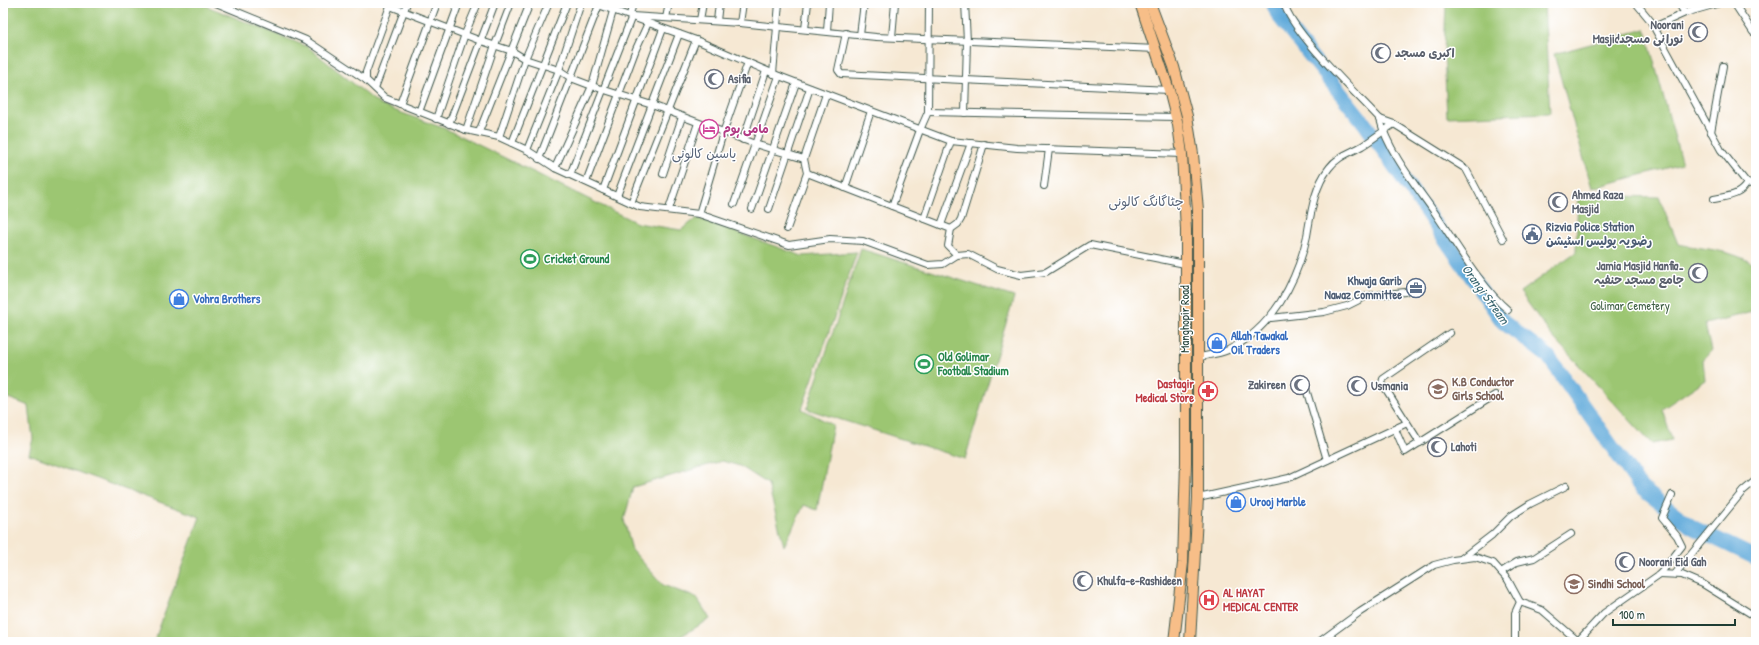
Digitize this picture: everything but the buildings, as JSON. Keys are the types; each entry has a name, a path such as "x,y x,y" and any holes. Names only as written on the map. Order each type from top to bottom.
{"main road":[{"name":"Manghopir Road","path":"1140,3 1169,90 1176,117 1182,154 1185,264 1186,462 1183,563 1174,642"},
{"name":"Manghopir Road","path":"1150,3 1174,67 1187,116 1193,154 1198,210 1198,498 1190,642"}],"street":[{"path":"216,3 310,42 366,80 385,98 466,130 499,137 527,150 555,168 640,207 698,214 789,246 830,239 863,241 928,265 943,264 957,255 968,254 997,270 1021,275 1046,272 1090,246 1185,264"},
{"path":"375,88 407,3"},
{"path":"400,104 437,3"},
{"path":"419,112 459,3"},
{"path":"436,119 465,34 478,3"},
{"path":"449,124 495,3"},
{"path":"466,130 511,3"},
{"path":"479,132 530,3"},
{"path":"499,137 525,59 549,3"},
{"path":"512,143 567,3"},
{"path":"527,150 559,70 581,3"},
{"path":"570,175 631,15 633,3"},
{"path":"666,18 669,3"},
{"path":"700,20 703,3"},
{"path":"717,21 719,3"},
{"path":"740,23 743,3"},
{"path":"734,204 755,144 776,75 779,3"},
{"path":"805,29 808,3"},
{"path":"827,31 829,3"},
{"path":"860,35 864,3"},
{"path":"892,37 895,3"},
{"path":"892,206 928,112 930,39 929,3"},
{"path":"965,3 967,40 966,113"},
{"path":"1284,3 1286,10 1305,38 1380,120 1402,165 1463,255 1496,299 1508,310"},
{"path":"1636,3 1654,27 1721,150 1747,182 1756,185"},
{"path":"1678,3 1685,13"},
{"path":"1654,27 1685,13 1720,3"},
{"path":"1734,3 1753,32 1756,31"},
{"path":"539,159 571,78 596,4 613,11 631,15 777,26 860,35 1156,49"},
{"path":"366,80 366,72 390,5 430,22 512,51 525,59 559,70 571,78 592,86 652,105 772,150 804,159"},
{"path":"555,168 592,86 613,11"},
{"path":"631,15 663,29 696,40 796,83 951,141 1049,149 1182,154"},
{"path":"586,182 636,49 648,23"},
{"path":"603,190 663,29"},
{"path":"846,33 838,70 839,73 928,79 1169,90"},
{"path":"617,196 679,34"},
{"path":"631,203 696,40"},
{"path":"698,214 748,62"},
{"path":"1711,132 1723,66"},
{"path":"743,140 766,71"},
{"path":"752,210 796,83"},
{"path":"769,209 786,154 810,88"},
{"path":"787,229 806,173 804,159 826,94"},
{"path":"845,188 871,111"},
{"path":"928,112 1176,117"},
{"path":"663,174 682,117"},
{"path":"1380,120 1394,124 1466,168 1503,239"},
{"path":"669,210 698,123"},
{"path":"1198,357 1227,350 1250,336 1271,318 1292,282 1300,262 1314,200 1323,177 1341,156 1361,146 1394,124"},
{"path":"924,218 951,141"},
{"path":"941,225 971,143"},
{"path":"957,255 948,246 951,229 958,224 961,219 984,144"},
{"path":"1044,186 1049,149"},
{"path":"806,173 951,229"},
{"path":"1714,199 1737,194 1743,190 1747,182"},
{"path":"1271,318 1324,312 1346,306 1367,296 1405,292"},
{"path":"1420,443 1382,383 1383,379 1450,333"},
{"path":"1306,389 1327,460"},
{"path":"1395,429 1405,452 1495,395"},
{"path":"1198,498 1289,478 1407,423"},
{"path":"1675,574 1693,550 1744,491 1756,480"},
{"path":"1461,559 1492,535 1511,516 1530,504 1566,486"},
{"path":"1318,642 1360,612 1434,565 1476,557 1493,563 1501,572 1520,602 1542,610 1578,641 1604,613 1660,574 1682,546 1677,536 1662,518 1672,495"},
{"path":"1501,572 1517,562 1534,558 1572,534"},
{"path":"1660,574 1682,575 1703,584 1756,617"},
{"path":"1514,642 1515,613 1520,602"}],"green space":[{"path":"3,3 199,3 308,47 380,105 446,129 637,223 681,230 697,218 802,256 857,252 802,409 833,425 817,510 804,505 784,546 768,484 740,466 722,461 633,487 624,520 632,550 663,585 697,598 710,619 676,639 676,642 154,642 200,517 29,454 33,439 29,406 3,396"},
{"path":"1446,3 1544,3 1550,113 1447,117 1444,53"},
{"path":"1645,29 1682,164 1592,188 1554,54"},
{"name":"Golimar Cemetery","path":"1578,195 1659,197 1678,244 1729,253 1756,266 1756,311 1705,324 1711,351 1703,360 1705,380 1662,409 1672,440 1652,444 1551,335 1520,292 1576,252"},
{"path":"861,249 1014,297 965,459 807,409"}],"waterway":[{"name":"Orangi Stream","path":"1273,3 1278,15 1365,124 1503,322 1548,356 1641,488 1692,527 1756,558"}],"place":[{"name":"Noorani Masjidنورانی مسجد","path":"1698,32"},
{"name":"اکبری مسجد","path":"1381,53"},
{"name":"Asifia","path":"714,79"},
{"name":"مامی ہوم","path":"709,129"},
{"name":"Ahmed Raza Masjid","path":"1558,202"},
{"name":"Rizvia Police Station رضویہ پولیس اسٹیشن","path":"1532,234"},
{"name":"Cricket Ground","path":"530,259"},
{"name":"Jamia Masjid Hanfia۔ جامع مسجد حنفیہ","path":"1698,273"},
{"name":"Khwaja Garib Nawaz Committee","path":"1416,288"},
{"name":"Vohra Brothers","path":"179,299"},
{"name":"Allah Tawakal Oil Traders","path":"1217,343"},
{"name":"Old Golimar Football Stadium","path":"924,364"},
{"name":"Zakireen","path":"1300,385"},
{"name":"Usmania","path":"1357,386"},
{"name":"K.B Conductor Girls School","path":"1438,389"},
{"name":"Dastagir Medical Store","path":"1208,391"},
{"name":"Lahoti","path":"1437,447"},
{"name":"Urooj Marble","path":"1236,502"},
{"name":"Noorani Eid Gah","path":"1625,562"},
{"name":"Khulfa-e-Rashideen","path":"1083,581"},
{"name":"Sindhi School","path":"1574,584"},
{"name":"AL HAYAT MEDICAL CENTER","path":"1209,600"}],"district":[{"name":"یاسین کالونی","path":"704,153"},
{"name":"چٹاگانگ کالونی","path":"1146,201"}]}
